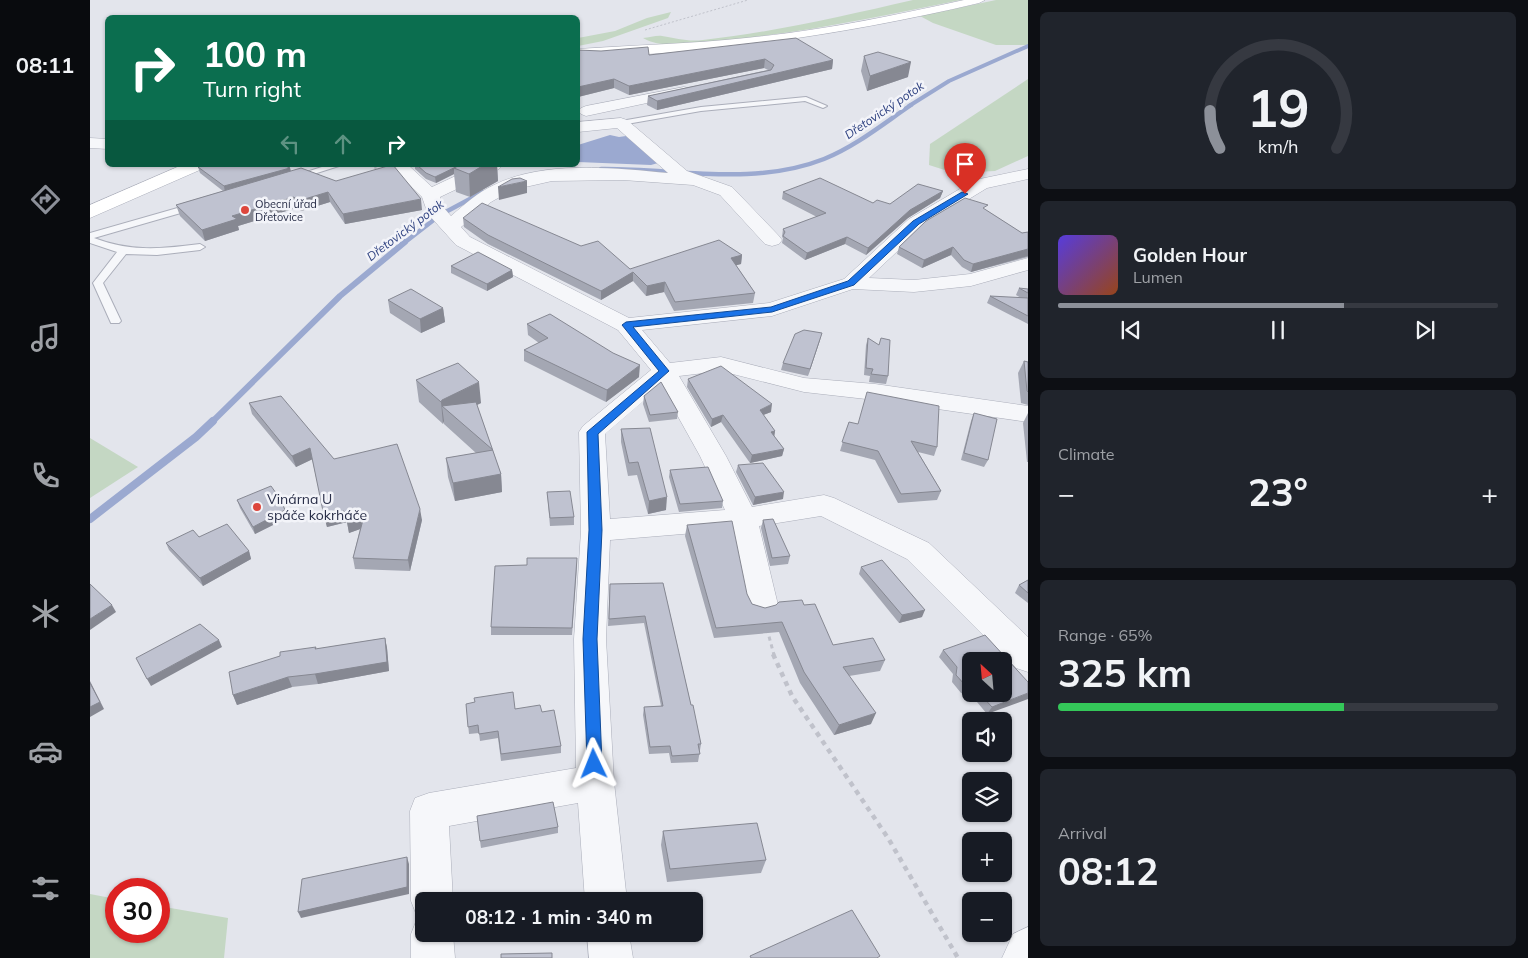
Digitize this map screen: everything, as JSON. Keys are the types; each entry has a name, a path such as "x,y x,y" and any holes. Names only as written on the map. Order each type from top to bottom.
{"main road":[{"path":"580,53 680,48 748,42 845,27 979,0"},
{"path":"90,212 191,167"}],"street":[{"path":"580,113 697,88"},
{"path":"602,108 615,111 623,118 621,123"},
{"path":"580,127 621,123 681,175 726,191 772,240"},
{"path":"90,143 105,144"},
{"path":"400,167 464,241 626,325 664,371 712,456 742,519 762,605"},
{"path":"440,213 491,167"},
{"path":"440,213 462,216 504,186 563,173 694,180"},
{"path":"851,283 916,223 981,184 1028,174"},
{"path":"626,325 772,309 851,283 914,286 971,280 1028,264"},
{"path":"605,892 595,782 590,639 596,530 592,432 664,371 720,364 804,385 875,392 1028,414"},
{"path":"596,530 742,519 824,505 918,551 1028,658"},
{"path":"432,892 429,811 595,782"},
{"path":"432,942 433,958"},
{"path":"609,942 611,958"},
{"path":"1024,958 1028,949"}],"lane":[{"path":"621,123 701,109 806,98 823,106"},
{"path":"290,179 331,167"},
{"path":"90,236 204,203"},
{"path":"90,240 122,252 158,253 200,247"},
{"path":"115,320 98,283 122,252"}],"path":[{"path":"639,32 748,0"},
{"path":"762,605 770,647 792,696 888,838 958,958"}],"green space":[{"path":"913,0 961,0 835,25 739,39 666,44 643,38 660,36 697,40 730,37 809,23"},
{"path":"996,0 1028,0 1028,45 996,45 933,23 920,16"},
{"path":"671,12 668,18 603,41 580,46 580,38 615,31 647,18"},
{"path":"1028,79 1028,156 995,171 954,173 929,165 930,144"},
{"path":"90,438 138,467 90,498"},
{"path":"90,894 105,897 105,943 170,943 170,908 228,918 224,958 90,958"}],"water":[{"path":"610,135 626,136 658,163 651,165 580,162 580,144"}],"building":[{"path":"796,38 833,60 657,101 648,96 771,70 774,65 765,59 629,86 614,79 580,87 580,50 601,51 648,47 649,55"},
{"path":"878,52 911,62 870,76 864,56"},
{"path":"198,167 290,168 224,186"},
{"path":"384,167 395,167 421,199 343,214 328,192 298,201 294,197 232,216 237,219 202,230 176,205 301,168 336,181"},
{"path":"419,167 456,167 435,177"},
{"path":"456,167 481,167 469,174 454,168"},
{"path":"520,178 527,181 498,187 512,179"},
{"path":"820,178 873,203 877,200 890,204 918,184 943,191 910,210 868,248 847,237 807,253 783,236 785,232 783,229 826,213 783,192"},
{"path":"965,198 988,205 983,208 1022,233 1028,232 1028,249 973,264 964,260 953,247 924,260 899,247 926,221"},
{"path":"482,203 581,246 598,241 630,269 719,240 742,255 731,258 755,293 675,302 665,282 647,286 633,272 601,291 488,235 463,218"},
{"path":"478,252 512,270 487,284 451,266"},
{"path":"1019,288 1028,289 1028,293"},
{"path":"411,289 443,308 420,319 388,300"},
{"path":"990,296 1028,298 1028,316"},
{"path":"550,314 613,353 640,365 607,390 524,350 548,338 527,324"},
{"path":"804,330 822,333 810,369 783,363 795,334"},
{"path":"868,338 879,345 881,338 890,340 888,376 871,374 873,369 866,368"},
{"path":"1024,361 1028,362 1028,392 1027,391"},
{"path":"458,363 479,382 441,402 416,380"},
{"path":"721,366 772,404 760,410 775,431 771,432 784,449 752,455 723,415 712,419 688,379"},
{"path":"661,382 678,412 650,415 644,396"},
{"path":"867,392 939,406 937,447 911,441 941,491 901,494 878,451 842,442 849,422 858,424"},
{"path":"281,396 334,459 397,444 420,509 408,560 353,558 364,516 347,521 344,511 324,516 310,448 292,456 249,403"},
{"path":"476,402 493,450 442,406"},
{"path":"974,413 997,419 988,460 964,453"},
{"path":"650,428 667,497 649,501 638,462 629,463 621,429"},
{"path":"493,450 501,474 453,483 446,458"},
{"path":"763,463 784,492 755,497 738,465"},
{"path":"708,467 723,501 680,504 670,470"},
{"path":"271,486 281,500 285,510 253,527 237,500"},
{"path":"570,491 574,517 550,518 547,492"},
{"path":"773,519 790,556 772,558 763,520"},
{"path":"732,521 747,594 752,604 765,608 776,605 779,602 802,600 804,605 815,604 833,645 873,638 885,660 843,667 876,713 839,725 804,672 782,622 716,628 687,525"},
{"path":"227,524 249,551 200,578 166,543 193,530 199,537"},
{"path":"527,558 577,558 572,628 491,627 495,566 527,565"},
{"path":"882,560 925,610 902,615 861,567"},
{"path":"1028,580 1028,593 1019,585"},
{"path":"663,583 691,705 693,705 701,744 698,744 700,754 672,756 670,746 650,747 644,707 663,706 645,616 609,619 610,584"},
{"path":"90,584 112,605 90,619"},
{"path":"200,624 219,640 147,679 136,658"},
{"path":"985,635 1001,652 962,652 962,682 956,675 957,667 943,650"},
{"path":"385,638 387,662 288,677 233,695 229,672 280,656 280,652 316,647 315,649"},
{"path":"1012,665 1028,682 1028,693 1012,699"},
{"path":"90,683 100,702 90,707"},
{"path":"513,692 515,709 540,705 542,712 554,710 561,746 501,754 498,731 479,734 478,725 468,727 466,704 475,702 474,698"},
{"path":"987,702 1005,702 992,707"},
{"path":"553,802 558,827 480,841 477,816"},
{"path":"757,823 766,860 670,869 663,831"},
{"path":"407,857 407,887 298,912 302,879"},
{"path":"852,910 880,956 877,958 751,958 750,956"},
{"path":"552,953 552,958 501,958 501,954"}],"waterway":[{"name":"Dřetovický potok","path":"909,106 949,81 1028,46"},
{"name":"Dřetovický potok","path":"601,169 741,174 797,167 836,154 911,105"},
{"name":"Dřetovický potok","path":"404,243 440,215 483,192"},
{"name":"Dřetovický potok","path":"212,422 340,296 405,242"},
{"name":"Dřetovický potok","path":"90,519 196,437 213,421"}],"place":[{"name":"Obecní úřad Dřetovice","path":"245,210"},
{"name":"Vinárna U spáče kokrháče","path":"257,507"}],"route":[{"path":"594,764 590,639 596,530 592,432 664,371 626,325 772,309 851,283 916,223 965,194"}]}
